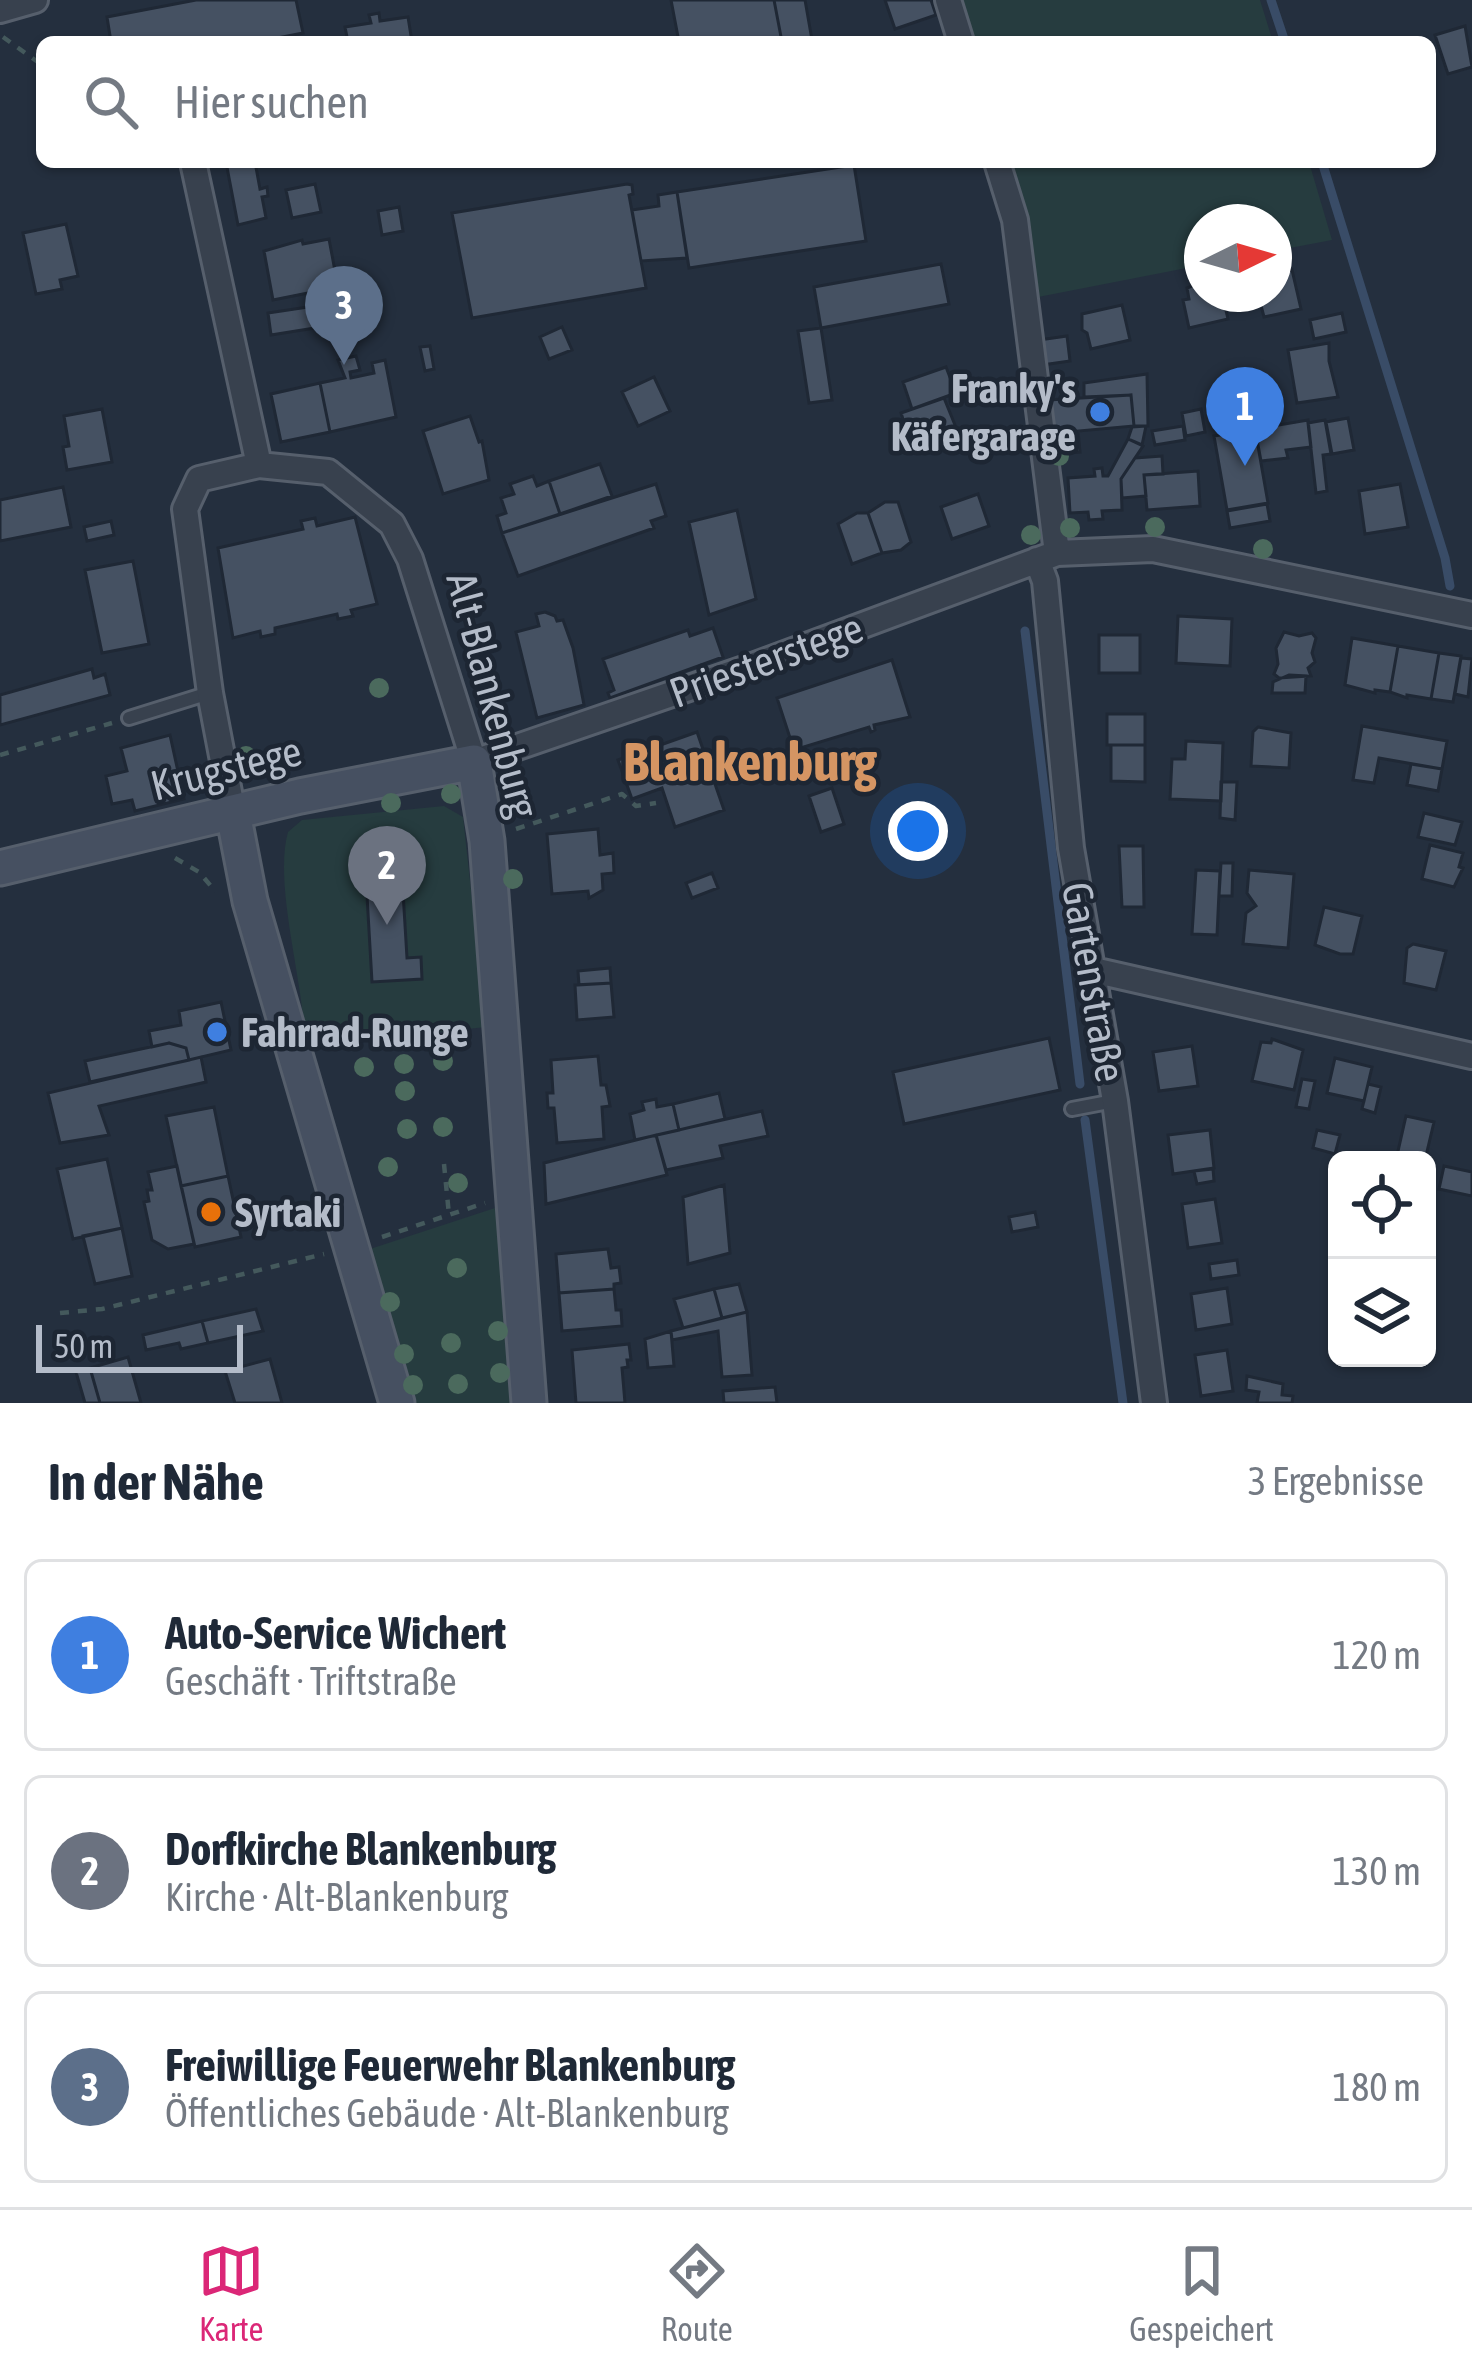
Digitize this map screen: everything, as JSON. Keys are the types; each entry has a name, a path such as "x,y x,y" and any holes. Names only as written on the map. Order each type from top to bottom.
{"main road":[{"name":"Krugstege","path":"0,868 378,779 474,762"},
{"name":"Alt-Blankenburg","path":"474,762 487,842 529,1403"},
{"name":"Alt-Blankenburg","path":"233,813 250,901 397,1403"}],"street":[{"path":"0,10 35,0"},
{"path":"948,0 959,36"},
{"path":"195,168 259,466"},
{"name":"Gartenstraße","path":"1000,168 1016,220 1074,866 1115,1101 1154,1403"},
{"name":"Alt-Blankenburg","path":"233,813 210,693 185,509 200,479 259,466 328,472 392,524 410,559 474,762"},
{"name":"Priesterstege","path":"474,762 1047,557 1153,549 1472,615"},
{"path":"1093,970 1472,1056"}],"lane":[{"path":"128,718 210,693"},
{"path":"1072,1109 1115,1101"}],"path":[{"path":"0,33 36,60"},
{"path":"0,755 128,718"},
{"path":"514,829 622,794 636,806 656,803"},
{"path":"167,856 184,860 200,872 225,909"},
{"path":"444,1164 449,1215"},
{"path":"371,1241 498,1198"},
{"path":"60,1313 102,1310 324,1254"}],"green space":[{"path":"957,0 1260,0 1271,36 968,36"},
{"path":"1007,168 1311,168 1332,240 1292,248 1292,204 1184,204 1184,269 1033,298"},
{"path":"444,806 463,817 486,1027 305,1046 284,880 288,832 302,820","holes":["400,859 407,958 420,957 422,978 372,981 365,861"]},
{"path":"495,1208 513,1403 408,1403 367,1250"}],"building":[{"path":"196,0 296,0 303,33 110,36 107,17"},
{"path":"671,0 774,0 781,36 678,36"},
{"path":"774,0 805,0 811,36 781,36"},
{"path":"885,0 931,0 936,15 895,29"},
{"path":"379,13 380,21 408,17 411,36 347,36 345,27 371,23 369,15"},
{"path":"1465,26 1472,67 1448,74 1435,35"},
{"path":"227,168 256,168 260,189 267,187 268,196 262,197 266,218 238,225"},
{"path":"854,168 866,241 689,268 677,192"},
{"path":"315,184 321,212 292,218 286,190"},
{"path":"632,185 629,195 646,288 472,318 452,213"},
{"path":"677,192 687,258 641,261 632,210 659,206 658,195"},
{"path":"399,207 403,231 382,235 378,211"},
{"path":"66,224 78,276 60,280 62,289 36,294 23,233"},
{"path":"329,239 338,287 273,300 264,251 302,240 303,244"},
{"path":"941,264 949,304 821,328 814,287"},
{"path":"1292,270 1301,309 1292,311"},
{"path":"368,298 371,319 271,335 268,313"},
{"path":"1122,305 1130,340 1091,349 1082,330 1082,314"},
{"path":"1186,312 1226,312 1228,319 1189,328"},
{"path":"1342,313 1346,332 1314,339 1310,320"},
{"path":"562,327 572,350 549,359 540,337"},
{"path":"821,328 832,400 809,403 798,331"},
{"path":"1067,336 1070,361 1042,365 1039,340"},
{"path":"1329,343 1338,397 1297,403 1288,350"},
{"path":"430,346 434,369 425,371 420,347"},
{"path":"356,356 360,370 350,372 351,378 374,373 372,363 385,360 396,417 330,432 320,383 345,378 338,360"},
{"path":"946,367 956,393 912,409 903,382"},
{"path":"1147,374 1148,426 1134,426 1131,395 1084,397 1084,383"},
{"path":"654,377 670,411 638,426 622,392"},
{"path":"320,383 330,432 281,442 271,394"},
{"path":"1131,395 1134,426 1078,431 1080,452 1054,454 1048,400"},
{"path":"944,398 955,425 910,441 901,413"},
{"path":"1261,406 1264,425 1246,427 1243,409"},
{"path":"102,409 112,462 67,470 64,416"},
{"path":"1201,409 1205,432 1186,436 1182,413"},
{"path":"470,416 482,441 489,480 443,494 423,431"},
{"path":"1348,418 1354,450 1332,454 1326,422"},
{"path":"1308,420 1311,447 1286,450 1288,458 1261,461 1255,429"},
{"path":"1325,420 1331,454 1323,455 1327,491 1316,493 1308,423"},
{"path":"1146,426 1142,445 1128,439 1132,427"},
{"path":"1183,426 1185,440 1155,445 1152,431"},
{"path":"1255,429 1268,503 1227,510 1214,436"},
{"path":"1128,439 1143,446 1121,479 1122,510 1102,511 1103,519 1089,520 1088,512 1070,513 1068,478 1095,476 1094,469 1102,468 1103,476 1108,476"},
{"path":"1162,456 1163,474 1144,475 1146,496 1122,498 1121,479 1135,458"},
{"path":"600,464 612,496 560,514 549,481"},
{"path":"1198,471 1200,506 1147,510 1144,475"},
{"path":"533,476 537,486 549,481 560,514 502,533 497,516 506,513 501,498 514,494 510,484"},
{"path":"656,484 666,516 651,521 654,528 518,576 502,533"},
{"path":"1400,484 1408,527 1365,534 1359,491"},
{"path":"63,487 71,527 0,541 0,500"},
{"path":"978,494 989,526 952,539 941,507"},
{"path":"885,502 898,502 911,542 901,550 882,553 868,513"},
{"path":"1267,504 1270,521 1230,528 1227,511"},
{"path":"737,510 756,599 709,615 689,522"},
{"path":"857,513 868,513 882,553 852,564 838,524"},
{"path":"355,517 377,604 351,610 353,616 338,619 337,614 275,628 275,634 261,637 260,631 233,638 218,548 303,529 301,521 315,518 317,526"},
{"path":"111,521 114,535 87,541 84,527"},
{"path":"133,561 149,644 102,653 85,570"},
{"path":"545,612 563,620 584,705 537,718 516,632 539,626 536,614"},
{"path":"1178,616 1232,619 1230,666 1176,663"},
{"path":"713,628 723,657 610,698 608,693 614,690 603,659 688,630 690,636"},
{"path":"1284,632 1312,633 1316,638 1315,662 1308,668 1311,676 1279,678 1274,674 1276,648"},
{"path":"1099,635 1140,635 1140,673 1099,673"},
{"path":"1352,638 1398,646 1390,692 1345,685"},
{"path":"1398,646 1439,653 1431,699 1390,692"},
{"path":"1439,653 1461,656 1453,702 1431,699"},
{"path":"1461,658 1472,659 1468,697 1455,694"},
{"path":"892,660 910,717 874,725 871,732 869,727 794,750 777,698"},
{"path":"92,669 94,678 105,674 110,695 0,725 0,695"},
{"path":"1289,675 1306,676 1305,693 1272,693 1273,682"},
{"path":"1107,714 1145,714 1145,745 1107,745"},
{"path":"1362,726 1447,741 1442,769 1379,758 1374,783 1353,780"},
{"path":"1258,727 1291,733 1289,768 1251,766 1253,732"},
{"path":"697,732 724,810 675,827 662,788 632,799 618,760"},
{"path":"170,735 184,799 135,811 132,800 112,804 106,776 127,771 121,748"},
{"path":"1186,741 1223,743 1221,801 1170,799 1172,759 1185,759"},
{"path":"1111,745 1145,745 1145,782 1111,781"},
{"path":"1411,764 1442,769 1438,791 1407,785"},
{"path":"1221,782 1237,782 1235,820 1220,818"},
{"path":"832,788 844,824 821,832 809,796"},
{"path":"1424,813 1462,822 1455,845 1418,837"},
{"path":"598,829 600,855 613,853 614,873 602,874 603,890 589,898 588,891 552,894 547,834"},
{"path":"1430,845 1463,853 1459,867 1463,868 1454,887 1422,879"},
{"path":"1119,846 1143,846 1144,907 1122,907"},
{"path":"401,859 407,958 421,957 422,979 372,982 365,861"},
{"path":"1221,863 1233,863 1232,896 1219,896"},
{"path":"1196,870 1220,871 1217,935 1192,934"},
{"path":"1249,870 1294,874 1288,948 1243,944 1246,913 1256,906 1247,893"},
{"path":"712,873 718,888 692,898 686,883"},
{"path":"1324,907 1362,916 1353,954 1315,945"},
{"path":"1413,944 1446,951 1436,990 1404,983 1407,948"},
{"path":"610,968 611,983 579,985 578,971"},
{"path":"611,983 614,1017 577,1020 575,985"},
{"path":"221,1002 231,1050 189,1060 186,1048 169,1043 152,1047 149,1031 181,1025 179,1011"},
{"path":"1049,1038 1060,1090 904,1124 893,1072"},
{"path":"1272,1039 1303,1050 1294,1090 1252,1081 1261,1042"},
{"path":"169,1043 186,1048 189,1060 90,1082 85,1061"},
{"path":"1192,1046 1198,1086 1159,1091 1153,1052"},
{"path":"598,1056 601,1085 606,1085 610,1106 602,1107 604,1139 557,1143 554,1108 548,1108 547,1093 553,1093 551,1060"},
{"path":"201,1057 206,1082 99,1106 109,1135 60,1143 48,1093"},
{"path":"1335,1058 1372,1067 1364,1101 1327,1093"},
{"path":"1302,1079 1315,1081 1309,1109 1296,1107"},
{"path":"1368,1084 1381,1087 1375,1113 1362,1109"},
{"path":"719,1093 725,1119 679,1130 673,1104"},
{"path":"656,1099 657,1107 673,1104 679,1130 635,1140 630,1114 644,1110 642,1102"},
{"path":"214,1107 228,1176 181,1186 166,1116"},
{"path":"762,1111 768,1136 720,1146 723,1158 666,1170 656,1135"},
{"path":"1406,1116 1434,1122 1427,1151 1398,1151"},
{"path":"1210,1130 1214,1168 1173,1174 1168,1135"},
{"path":"1317,1130 1340,1135 1336,1151 1313,1148"},
{"path":"656,1135 667,1175 546,1204 544,1163"},
{"path":"107,1159 122,1228 73,1239 57,1169"},
{"path":"177,1166 194,1244 168,1249 152,1240 144,1202 149,1201 147,1190 152,1190 148,1172"},
{"path":"1444,1166 1472,1172 1472,1196 1439,1189"},
{"path":"1213,1169 1214,1181 1197,1184 1194,1171"},
{"name":"Syrtaki","path":"228,1176 241,1237 195,1247 181,1186"},
{"path":"724,1185 730,1253 688,1264 683,1197"},
{"path":"1215,1199 1222,1243 1188,1248 1182,1204"},
{"path":"1035,1212 1038,1227 1012,1232 1009,1217"},
{"path":"122,1228 132,1276 95,1284 83,1236"},
{"path":"608,1249 611,1268 619,1267 621,1283 614,1284 614,1289 559,1293 556,1254"},
{"path":"1237,1260 1239,1275 1211,1279 1209,1264"},
{"path":"739,1284 747,1312 722,1318 714,1289"},
{"path":"1227,1288 1232,1324 1196,1330 1191,1294"},
{"path":"614,1289 622,1326 562,1331 559,1293"},
{"path":"714,1289 722,1318 683,1328 674,1299"},
{"path":"256,1309 263,1331 208,1343 202,1321"},
{"path":"747,1312 752,1375 722,1377 718,1331 672,1340 671,1331"},
{"path":"202,1321 208,1343 146,1350 143,1335"},
{"path":"671,1331 674,1366 648,1368 645,1339"},
{"path":"629,1344 631,1360 622,1368 625,1403 576,1403 572,1350"},
{"path":"1227,1350 1233,1391 1201,1396 1195,1355"},
{"path":"128,1357 141,1403 100,1403 90,1368"},
{"path":"270,1359 282,1403 235,1403 225,1371"},
{"path":"90,1368 100,1403 85,1403 76,1372"},
{"path":"1247,1376 1283,1384 1282,1395 1293,1396 1292,1403 1257,1403 1259,1392 1246,1390"},
{"path":"775,1387 777,1403 724,1403 723,1391"}],"waterway":[{"path":"1271,0 1283,36"},
{"path":"1324,168 1450,586"},
{"path":"1025,631 1080,1084"},
{"path":"1085,1120 1123,1403"}],"place":[{"name":"Freiwillige Feuerwehr Blankenburg","path":"344,365"},
{"name":"Franky's Käfergarage","path":"1100,412"},
{"name":"Auto-Service Wichert","path":"1245,466"},
{"name":"Dorfkirche Blankenburg","path":"387,925"},
{"name":"Fahrrad-Runge","path":"217,1032"},
{"name":"Syrtaki","path":"211,1212"}],"district":[{"name":"Blankenburg","path":"750,762"}]}
